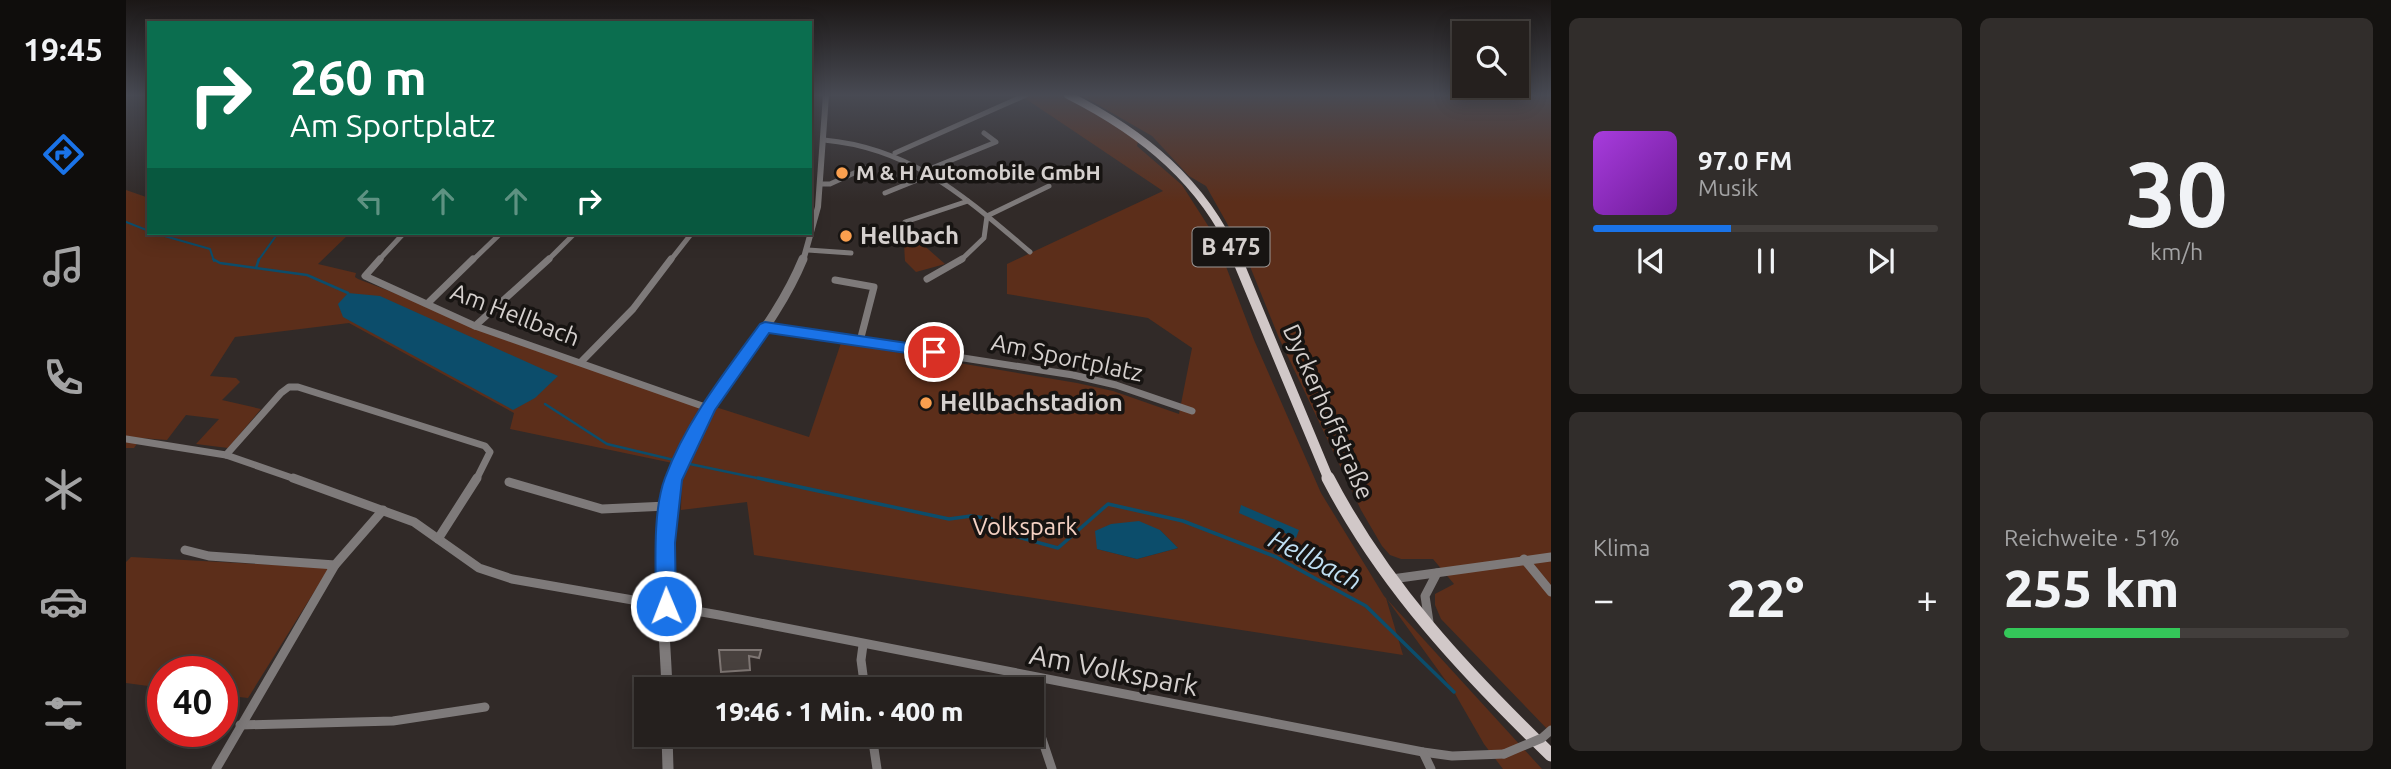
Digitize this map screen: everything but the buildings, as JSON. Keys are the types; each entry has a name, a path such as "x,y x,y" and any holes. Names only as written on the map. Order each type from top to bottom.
{"main road":[{"name":"Dyckerhoffstraße","path":"1130,131 1162,154 1210,209 1243,271 1318,459 1340,502 1391,579 1430,628 1551,755"}],"street":[{"path":"814,211 821,184 824,131"},
{"path":"895,153 944,131"},
{"path":"885,193 996,142 984,133"},
{"path":"824,140 860,141 895,153 930,172 1030,252"},
{"path":"821,184 830,184 865,168"},
{"path":"986,216 1049,186"},
{"path":"905,222 968,201"},
{"path":"927,279 958,264 979,244 986,231 986,216"},
{"name":"Am Hellbach","path":"402,235 365,276 429,302 475,326 582,361 708,408"},
{"path":"429,302 499,235"},
{"path":"475,326 526,283 573,235"},
{"path":"582,361 634,309 690,235"},
{"path":"667,677 667,506 679,465 708,408 784,298 808,250 810,235"},
{"path":"808,250 851,253"},
{"path":"835,280 874,287 860,341"},
{"name":"Am Sportplatz","path":"765,327 1073,375 1116,385 1192,411"},
{"path":"226,455 289,387 298,387 485,446 489,452 484,467 438,539"},
{"name":"Am Volkspark","path":"126,439 226,455 383,510 414,522 480,568 512,579 666,606 1423,752 1452,756 1504,754 1542,738 1551,730"},
{"path":"509,482 602,509 667,506"},
{"path":"216,769 335,565 383,510"},
{"path":"185,550 209,556 335,565"},
{"path":"1391,579 1551,557"},
{"path":"1524,559 1551,592"},
{"path":"1430,628 1424,604 1426,583 1437,572"},
{"path":"863,645 861,660 863,677"},
{"path":"240,725 363,725 440,717 485,707"},
{"path":"1044,745 1052,769"},
{"path":"667,747 668,769"},
{"path":"874,747 877,769"},
{"path":"1423,752 1432,769"}],"green space":[{"name":"Volkspark","path":"1073,131 1122,131 1138,141 1137,146 1182,185 1214,235 1254,340 1321,493 1386,598 1403,655 754,555 747,502 681,510 682,465 510,429 514,413 349,323 235,337 210,376 236,378 240,382 222,400 261,409 228,448 196,444 219,419 186,415 167,440 141,438 134,448 126,448 126,190 147,197 147,235 348,235 318,264 356,273 355,277 358,279 572,361 809,437 841,343 1077,383 1113,391 1179,414 1192,348 1148,318 1007,294 1007,264 1163,191","holes":["1160,530 1178,548 1137,559 1097,549"]},
{"path":"1143,131 1551,131 1551,733 1441,619 1435,605 1435,594 1454,584 1433,559 1401,559 1390,555 1382,546 1361,510 1279,338 1247,259 1206,186 1189,176 1152,136"},
{"path":"903,227 945,264 916,272 905,261"},
{"path":"131,557 329,568 248,698 238,697 238,656 147,656 147,686 126,683 126,562"},
{"path":"1387,599 1542,769 1503,769 1484,744 1454,692"}],"water":[{"path":"348,293 380,296 558,376 535,398 513,410 343,317 338,304"},
{"path":"1241,505 1299,530 1296,538 1239,513"},
{"path":"1139,521 1160,530 1178,548 1137,559 1097,549 1095,531 1111,524"}],"waterway":[{"name":"Hellbach","path":"126,222 147,230"},
{"name":"Hellbach","path":"161,235 210,249 213,259"},
{"path":"259,260 277,235"},
{"name":"Hellbach","path":"213,259 220,263 256,268"},
{"path":"256,268 259,260"},
{"name":"Hellbach","path":"256,268 307,275 348,293"},
{"name":"Hellbach","path":"545,404 607,444 678,461"},
{"name":"Hellbach","path":"685,463 766,480"},
{"name":"Hellbach","path":"758,478 949,519 971,516 992,519 1007,534 1058,548 1108,504 1183,521 1276,557 1366,606 1454,692"}],"place":[{"name":"M & H Automobile GmbH","path":"842,173"},
{"name":"Hellbach","path":"846,236"},
{"name":"Hellbachstadion","path":"926,403"}],"route":[{"path":"666,606 667,506 673,480 686,448 708,408 765,327 934,352"}]}
